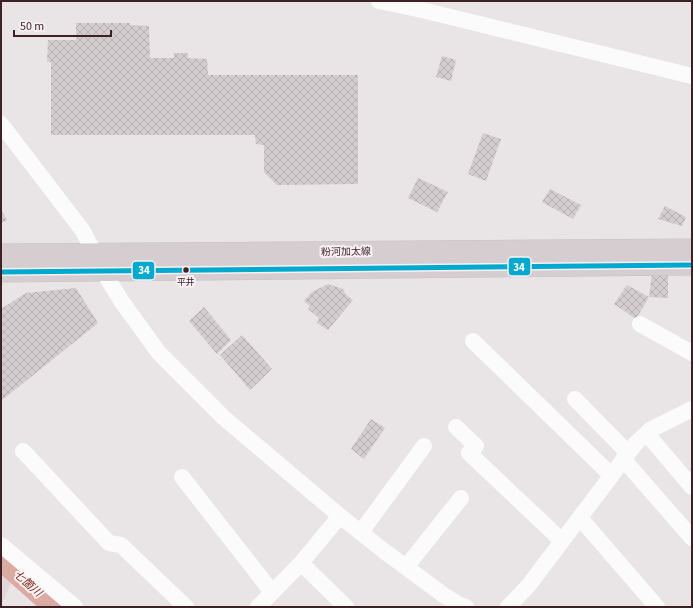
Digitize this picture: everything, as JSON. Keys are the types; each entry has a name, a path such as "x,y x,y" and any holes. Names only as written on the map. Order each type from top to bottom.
{"main road":[{"name":"粉河加太線","path":"1,254 482,249 692,249"},
{"name":"粉河加太線","path":"1,272 692,265"}],"street":[{"path":"379,1 423,5 692,76"},
{"path":"1,124 84,231 103,271 122,302 159,353 224,418 340,516 445,596 466,607"},
{"path":"640,324 692,353"},
{"path":"473,341 611,475"},
{"path":"575,399 626,456 692,538"},
{"path":"508,607 529,585 636,443 647,434 692,409"},
{"path":"456,427 476,446 469,453 562,541"},
{"path":"647,434 692,487"},
{"path":"361,532 424,446"},
{"path":"23,451 109,543 121,545 186,607"},
{"path":"182,477 272,592"},
{"path":"406,567 461,498"},
{"path":"258,607 301,563 340,516"},
{"path":"580,518 657,607"},
{"path":"1,545 75,607"},
{"path":"301,563 346,607"}],"shaded area":[{"path":"1,570 12,581 1,605"}],"building":[{"path":"76,23 130,23 130,25 149,26 150,58 174,58 174,53 188,53 188,58 207,59 208,75 358,75 358,184 277,185 264,172 264,145 256,144 255,135 51,135 51,62 47,62 48,40 76,40"},
{"path":"442,56 456,60 451,81 436,77"},
{"path":"483,133 501,139 486,181 468,174"},
{"path":"418,178 448,192 437,212 408,198"},
{"path":"550,189 581,205 573,219 542,202"},
{"path":"665,206 686,217 682,226 658,219"},
{"path":"1,209 7,220 1,223"},
{"path":"652,273 668,273 668,298 649,297"},
{"path":"328,284 343,289 346,295 353,300 328,330 317,323 319,318 308,309 310,306 304,301 312,292"},
{"path":"627,285 649,297 636,319 614,304"},
{"path":"76,288 98,323 1,401 1,309 26,293"},
{"path":"204,307 231,340 217,354 189,321"},
{"path":"242,335 272,369 250,390 220,355"},
{"path":"371,419 385,428 364,459 351,449"}],"waterway":[{"name":"七箇川","path":"1,559 55,607"}],"transit line":[{"name":"34","path":"1,272 692,265"}],"place":[{"name":"平井","path":"186,270"}]}
